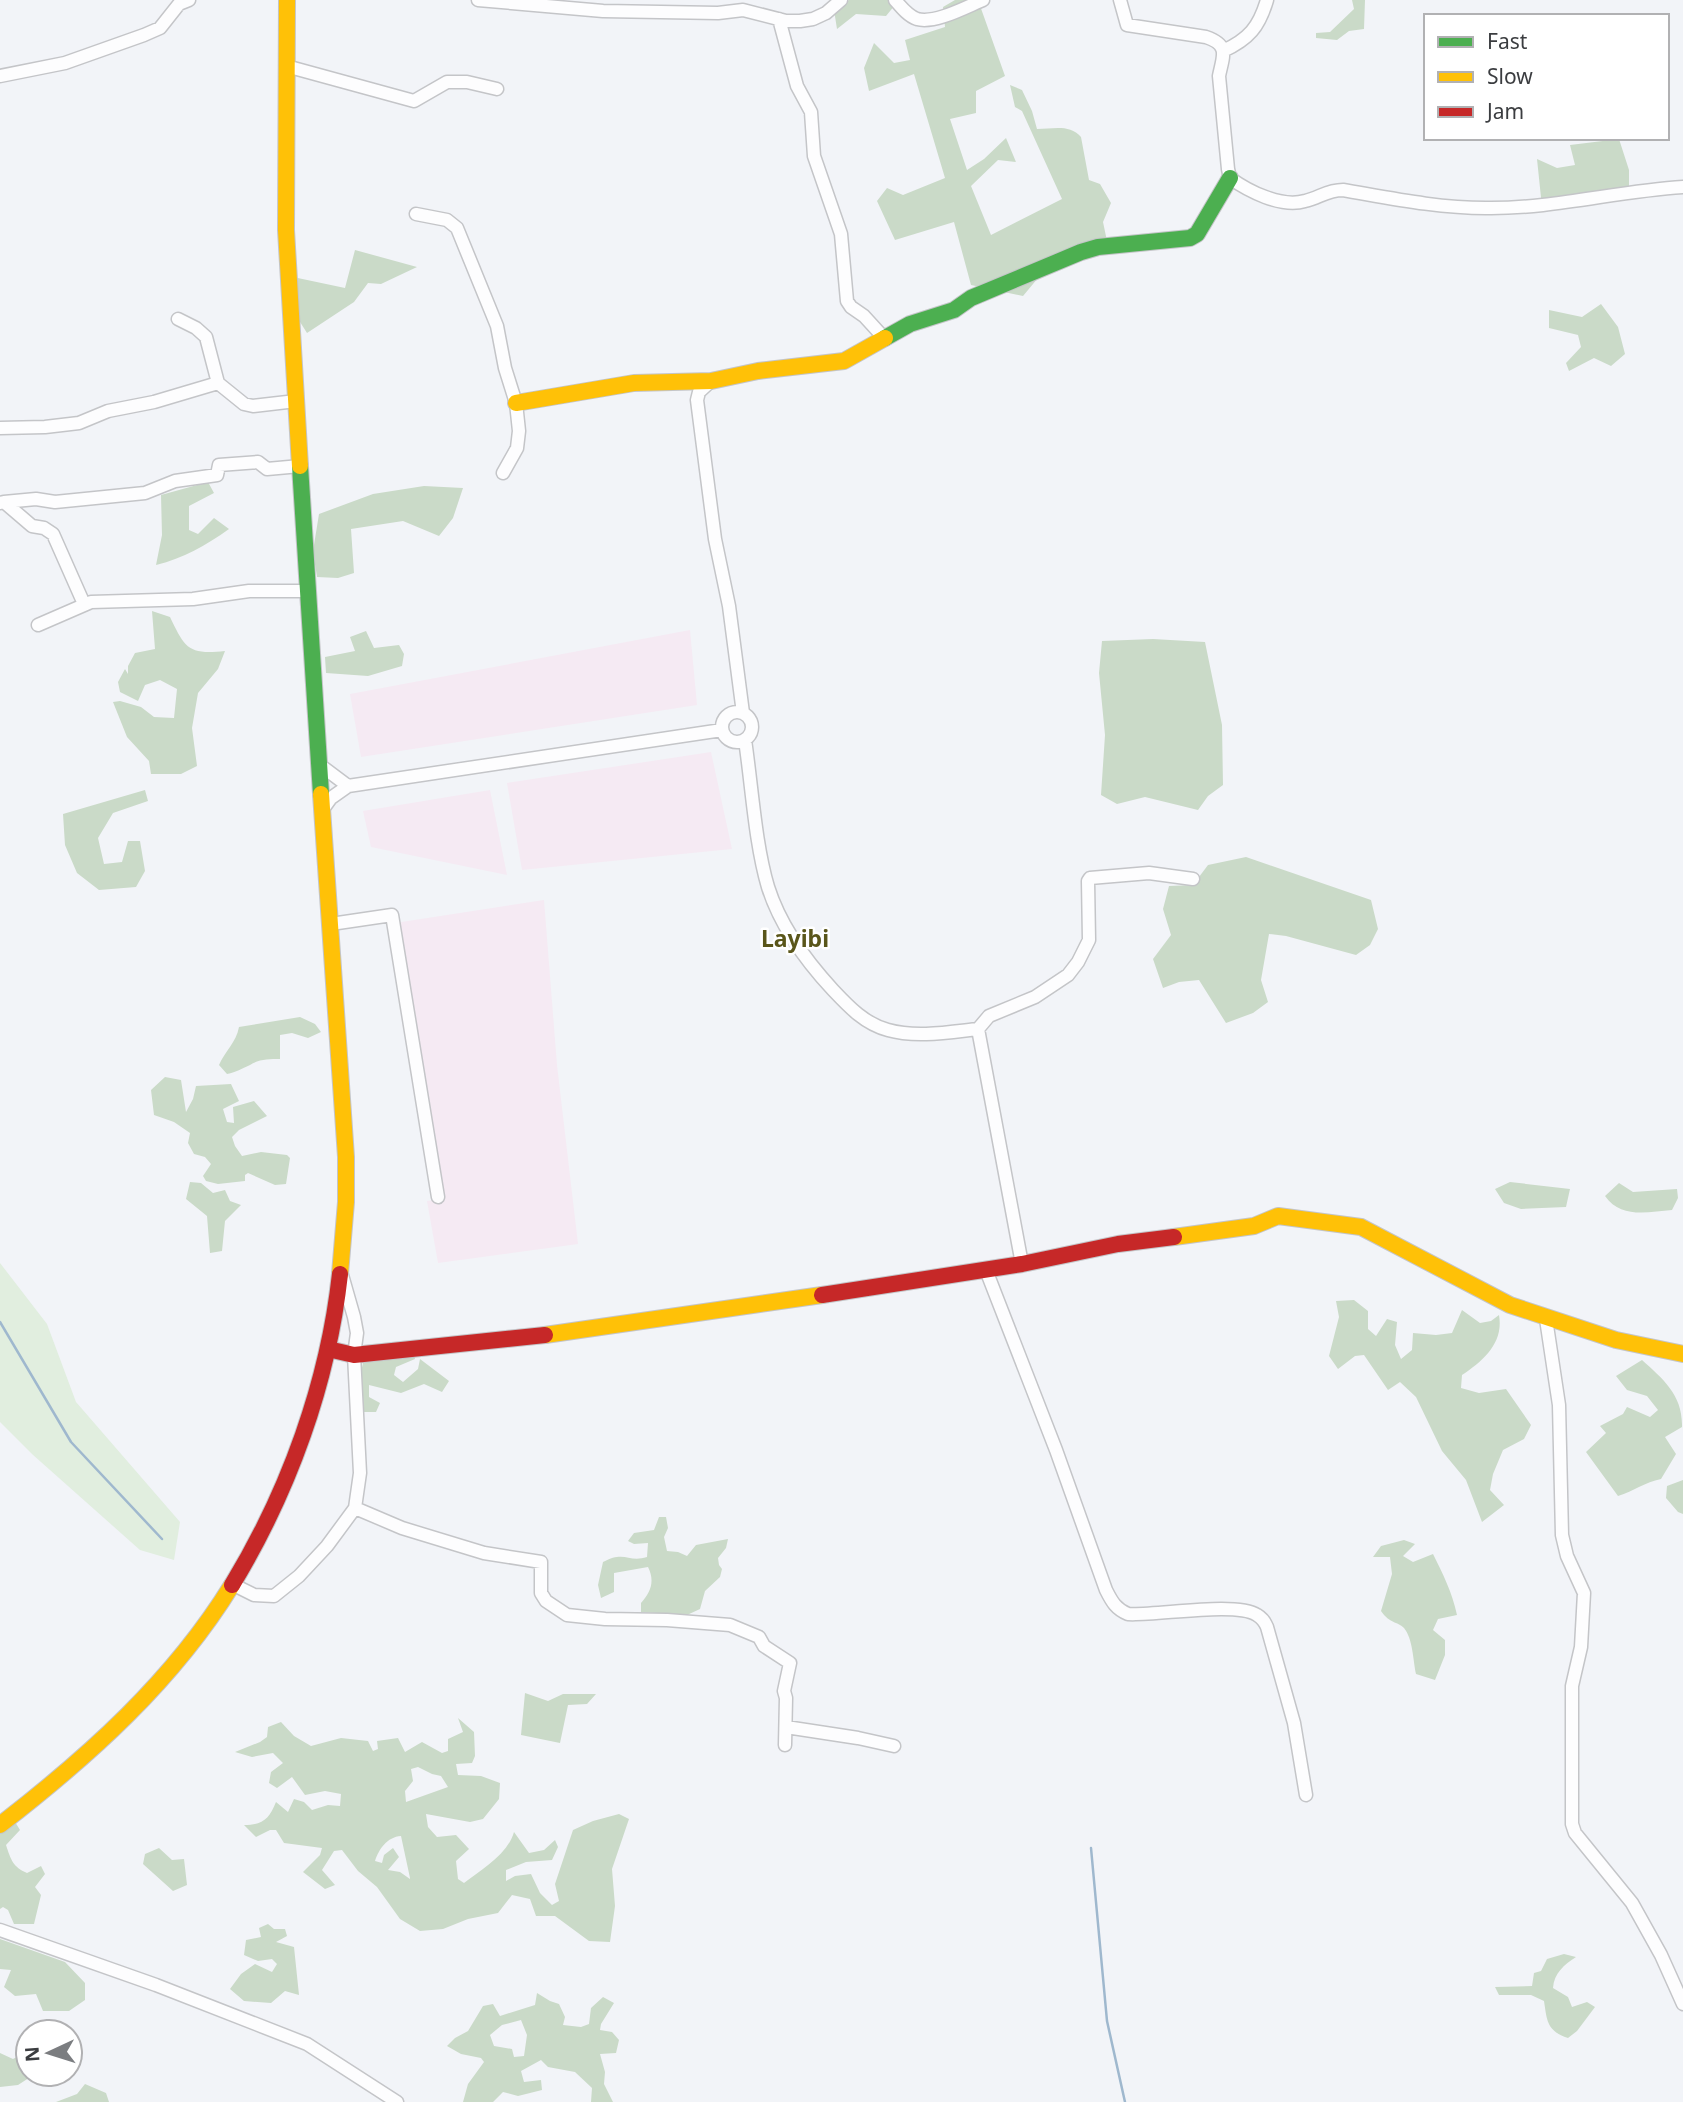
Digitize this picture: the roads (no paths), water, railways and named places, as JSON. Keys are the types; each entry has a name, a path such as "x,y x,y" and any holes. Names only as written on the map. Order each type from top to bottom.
{"street":[{"path":"0,76 65,63 144,35 160,28 179,4 189,0"},
{"path":"0,1825 129,1713 189,1647 234,1585 249,1559 308,1424 328,1349 341,1274 348,1203 286,230 287,0"},
{"path":"478,0 593,10 719,13 741,5 779,19 800,22 825,13 841,0"},
{"path":"719,13 729,0"},
{"path":"895,0 905,12 917,19 928,19 948,15 983,0"},
{"path":"1120,0 1127,24 1206,37 1215,40 1223,51 1219,76 1227,169 1230,178 1255,192 1292,203 1303,202 1331,190 1343,190 1431,205 1486,208 1521,207 1683,187"},
{"path":"1223,51 1241,43 1255,31 1267,0"},
{"path":"779,19 797,86 811,112 814,156 842,234 847,301 885,339"},
{"path":"286,66 414,101 447,82 467,82 497,89"},
{"path":"516,403 596,388 635,383 711,381 774,368 844,360 910,324 954,310 971,298 1098,247 1190,238 1197,234 1230,178"},
{"path":"416,214 447,220 457,228 497,326 505,368 516,403 519,431 517,448 503,473"},
{"path":"178,318 197,328 206,337 218,383 248,406 296,401"},
{"path":"711,381 699,392 697,400 715,539 730,606 743,713 752,725 752,731 745,740 736,743 726,739 722,730 725,717 730,713 743,713"},
{"path":"0,428 45,427 79,422 108,411 154,402 218,383"},
{"path":"2,502 36,499 55,502 145,492 175,481 217,475 219,465 258,462 267,468 300,467"},
{"path":"2,502 32,526 53,534 84,604"},
{"path":"38,625 84,604 193,600 249,591 308,591"},
{"path":"323,809 331,798 348,786 722,730"},
{"path":"745,740 763,867 769,889 788,928 820,975 854,1012 879,1027 909,1033 978,1029 989,1016 1035,997 1068,975 1089,940 1090,878 1149,873 1192,879"},
{"path":"320,765 348,786"},
{"path":"331,924 392,915 438,1197"},
{"path":"978,1029 1022,1264"},
{"path":"328,1349 354,1355 558,1334 986,1270 1118,1244 1254,1226 1278,1216 1367,1229 1510,1306 1616,1340 1683,1354"},
{"path":"986,1270 1056,1450 1106,1590 1114,1605 1128,1614 1214,1610 1243,1611 1259,1615 1268,1628 1292,1716 1306,1795"},
{"path":"234,1585 254,1595 274,1596 299,1576 327,1546 355,1508 360,1473 354,1355 357,1333 341,1274"},
{"path":"1546,1318 1559,1405 1562,1535 1567,1556 1584,1593 1581,1647 1572,1699 1572,1824 1575,1833 1623,1888 1637,1910 1683,2004"},
{"path":"355,1508 402,1528 484,1553 541,1562 541,1593 546,1601 567,1615 721,1624 749,1631 760,1637 764,1646 790,1662 784,1691 785,1745"},
{"path":"786,1727 894,1746"},
{"path":"0,1930 156,1985 307,2044 397,2102"}],"waterway":[{"path":"0,1322 71,1442 162,1539"},
{"path":"1091,1848 1107,2021 1125,2102"}],"district":[{"name":"Layibi","path":"795,939"}]}
